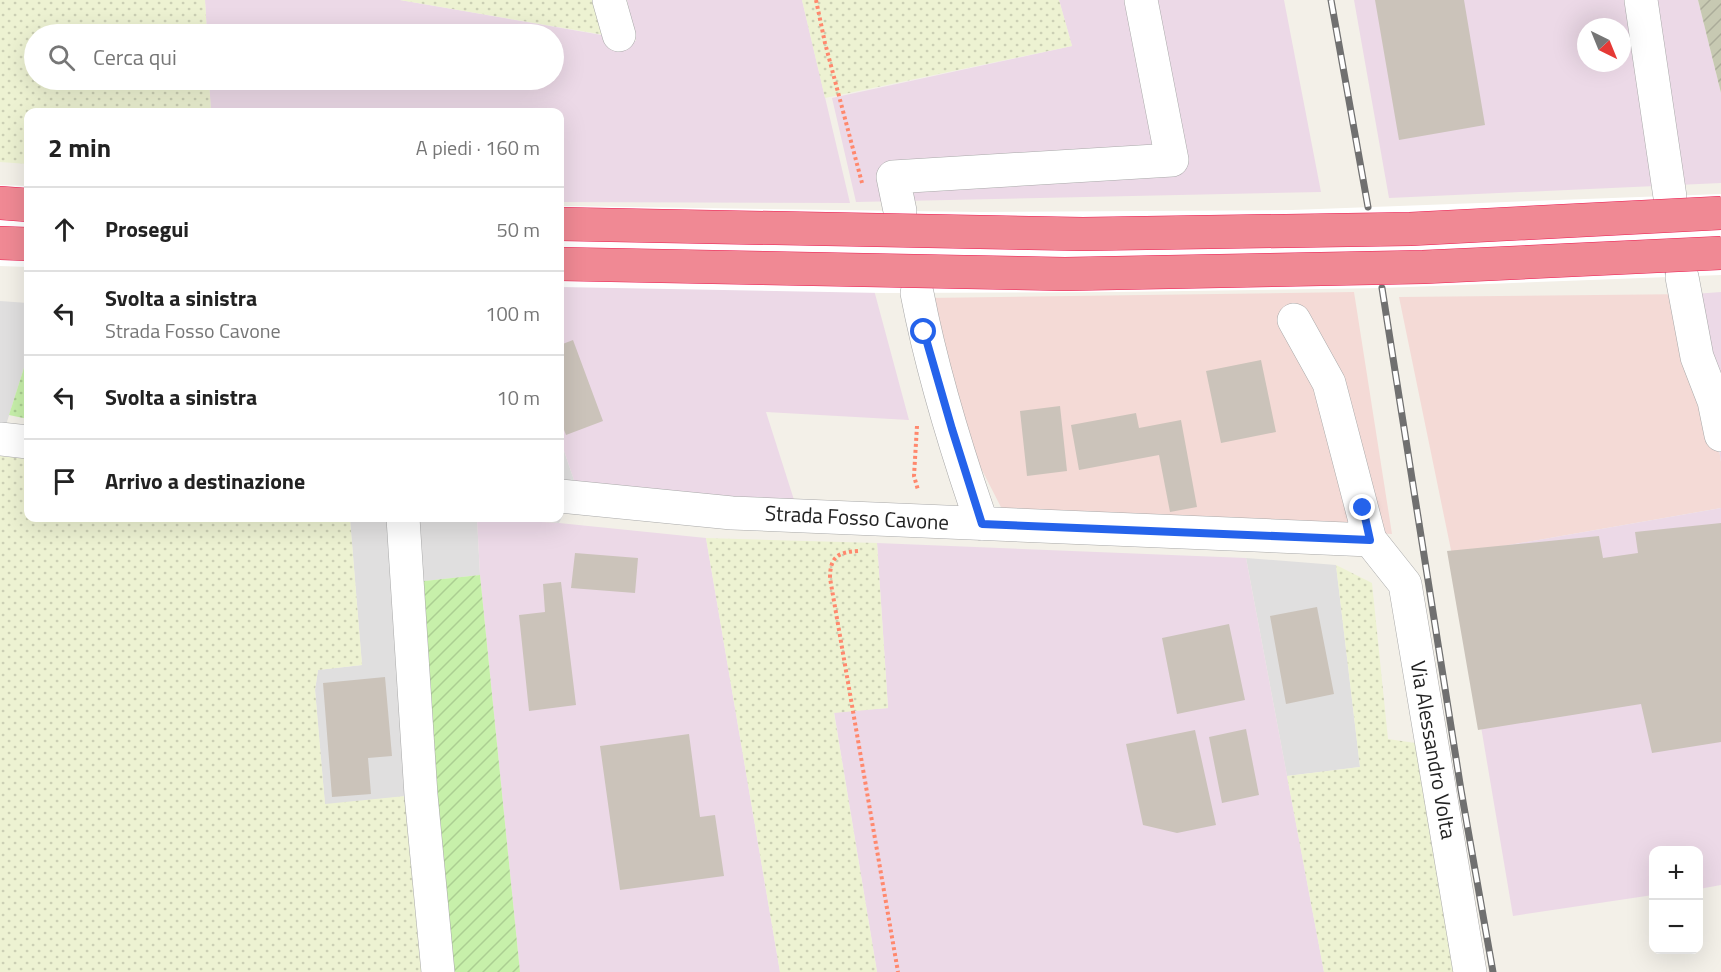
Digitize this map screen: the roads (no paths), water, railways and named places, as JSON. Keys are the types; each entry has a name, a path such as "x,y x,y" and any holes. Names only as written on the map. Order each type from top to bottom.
{"highway":[{"path":"0,203 24,205"},
{"path":"564,224 1083,234 1410,229 1721,213"},
{"path":"0,243 24,244"},
{"path":"564,264 1065,274 1423,267 1721,253"}],"street":[{"path":"609,0 619,34"},
{"path":"900,211 893,177 1172,160 1141,0"},
{"path":"1641,0 1670,197"},
{"path":"1682,277 1696,357 1714,401 1721,435"},
{"path":"917,293 924,332 982,524"},
{"path":"1294,320 1329,382 1370,540"},
{"path":"0,439 24,442"},
{"name":"Strada Fosso Cavone","path":"564,496 732,513 1370,540"},
{"path":"403,522 421,795 438,972"},
{"name":"Via Alessandro Volta","path":"1370,540 1405,584 1470,972"}],"tunnel":[{"path":"1670,197 1682,277"}],"railway":[{"path":"1331,0 1368,207"},
{"path":"1382,288 1461,790 1493,972"}]}
